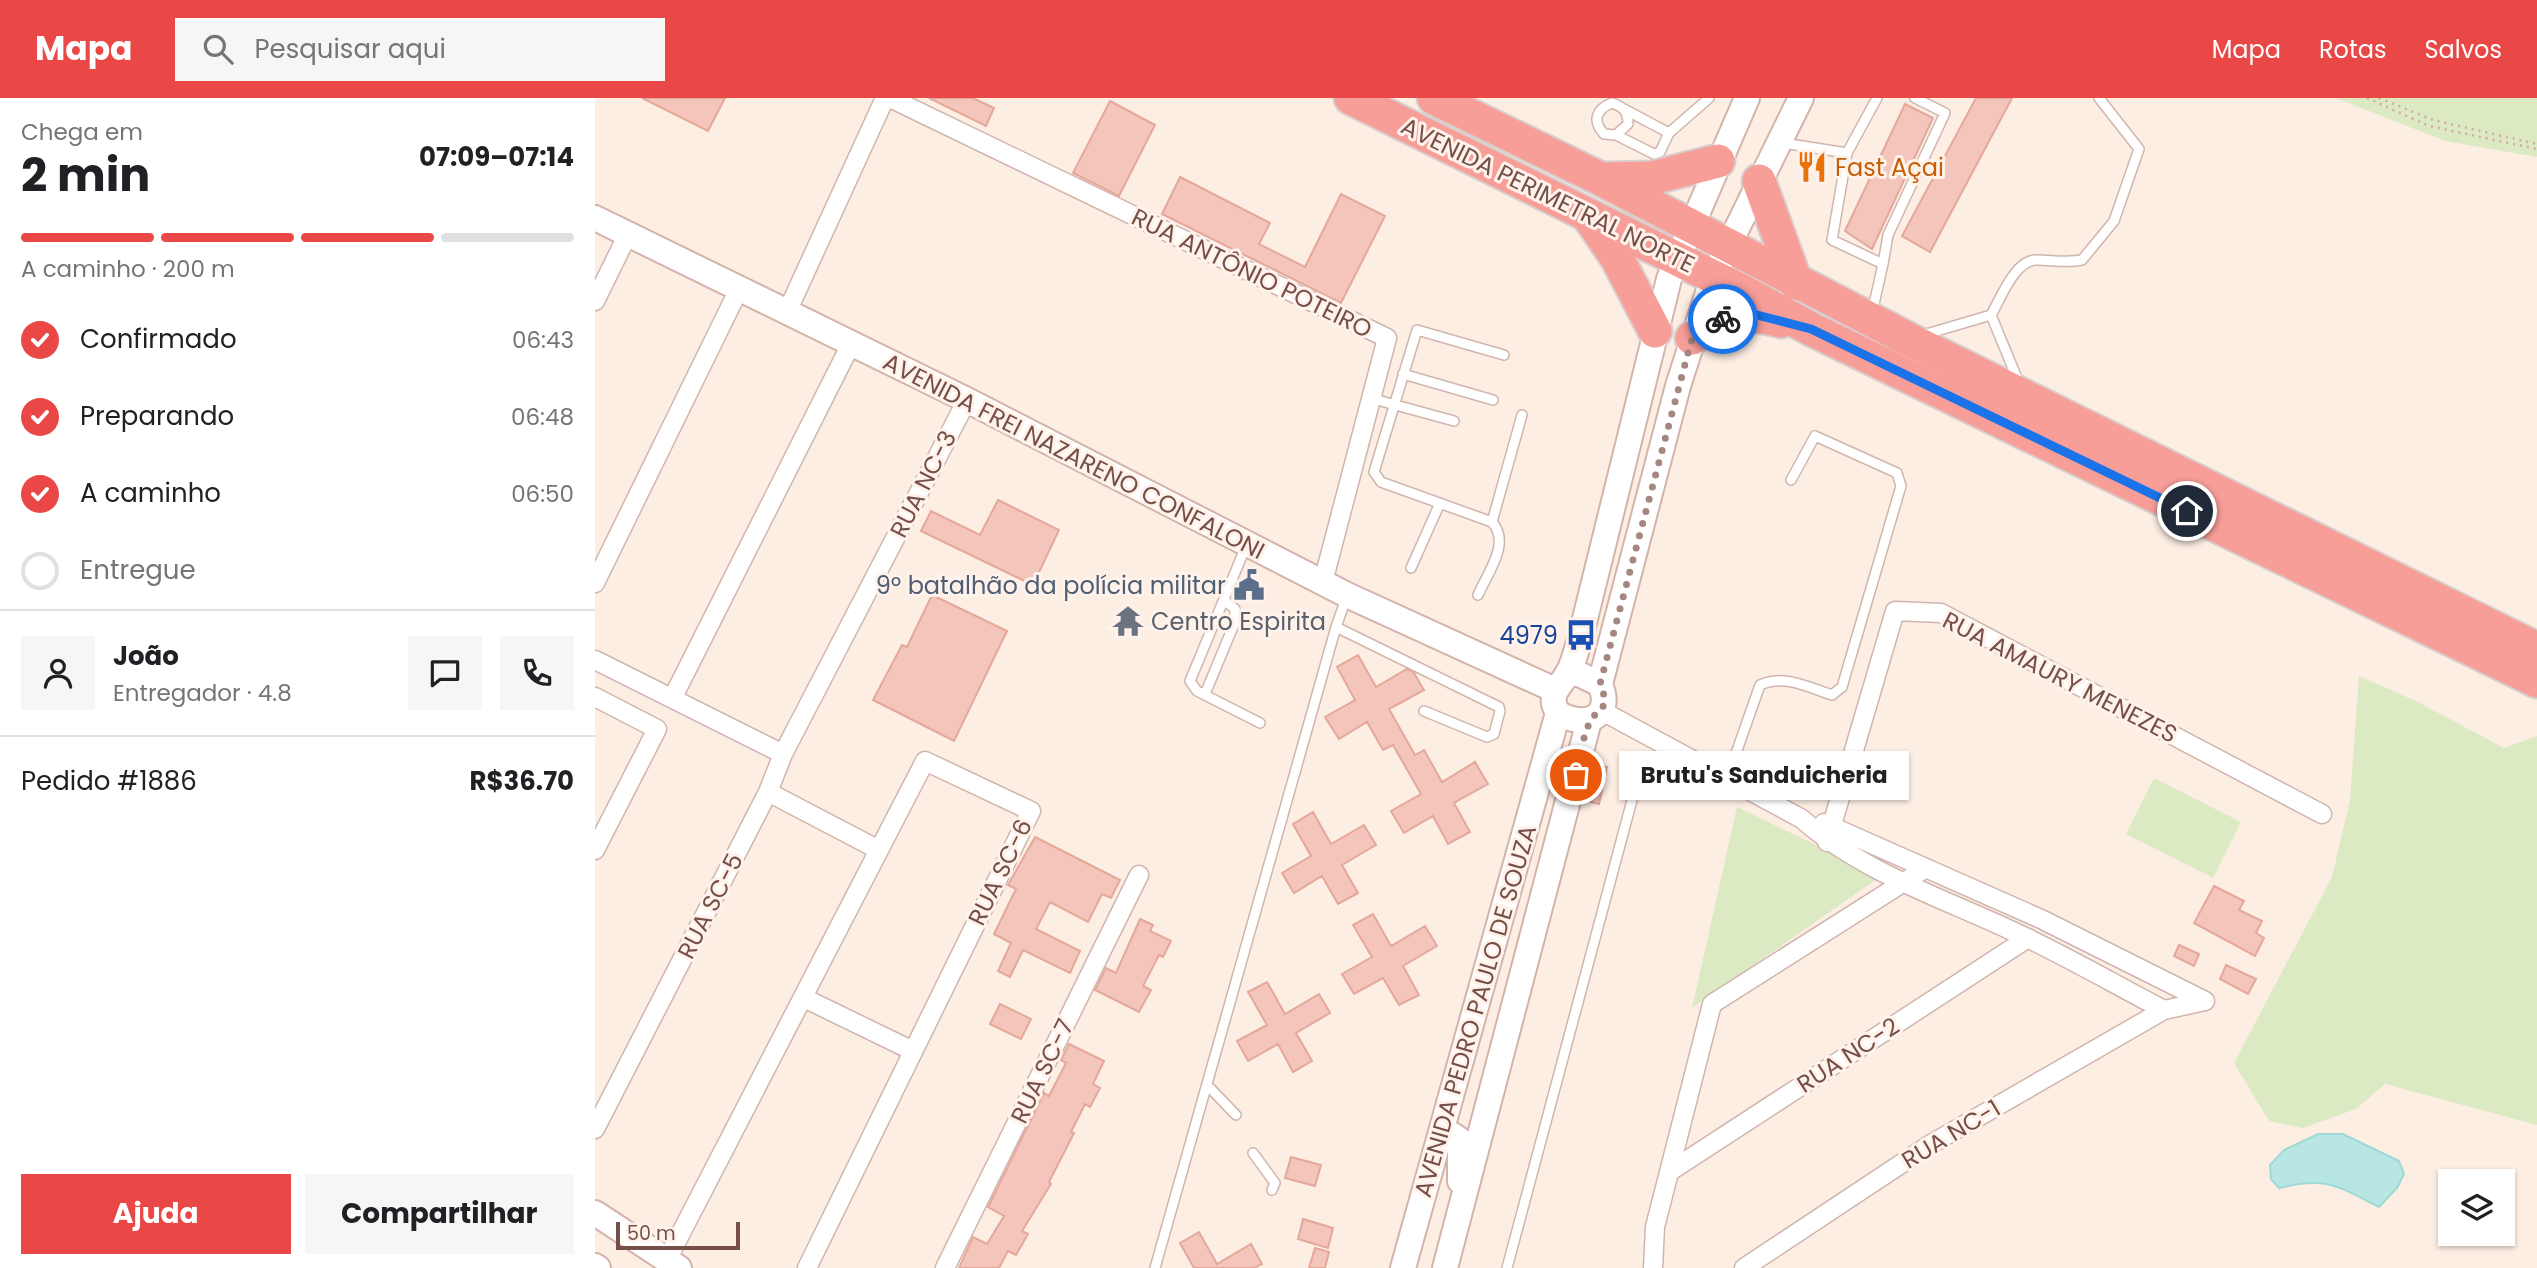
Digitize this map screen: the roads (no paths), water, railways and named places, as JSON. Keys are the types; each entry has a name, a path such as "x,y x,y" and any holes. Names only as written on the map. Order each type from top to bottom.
{"highway":[{"name":"AVENIDA PERIMETRAL NORTE","path":"1351,98 1586,212 1811,329 2537,681"},
{"name":"AVENIDA PERIMETRAL NORTE","path":"1436,99 1601,179 1907,339 2537,649"},
{"path":"1601,179 1651,178 1718,161"},
{"path":"1759,181 1796,283"},
{"path":"1586,212 1618,258 1655,331"},
{"path":"1692,338 1725,318 1740,315 1757,315 1811,329"}],"main road":[{"name":"AVENIDA PEDRO PAULO DE SOUZA","path":"1403,1268 1464,1057 1560,693 1581,635 1655,331 1676,258 1747,98"},
{"path":"1600,684 1579,674 1560,693 1577,722 1596,716 1605,696 1600,684 1692,338 1713,278 1801,98"},
{"name":"AVENIDA FREI NAZARENO CONFALONI","path":"595,218 967,400 1347,595 1560,693"},
{"name":"AVENIDA PEDRO PAULO DE SOUZA","path":"1445,1268 1596,716"},
{"path":"1464,1057 1468,1068 1463,1099 1478,1110 1493,1098"},
{"path":"1440,1135 1451,1135 1460,1140 1463,1209"},
{"path":"595,1213 673,1264"}],"street":[{"path":"787,312 887,98"},
{"name":"RUA ANTÔNIO POTEIRO","path":"887,98 1387,338 1323,582"},
{"path":"595,301 628,234"},
{"path":"595,583 739,289"},
{"path":"673,697 851,344"},
{"name":"RUA NC-3","path":"768,792 783,754 967,400"},
{"name":"RUA AMAURY MENEZES","path":"1831,833 1895,611 1941,613 2322,814"},
{"path":"595,660 783,754"},
{"path":"595,697 657,729 595,850"},
{"path":"1596,716 1831,833 1926,868"},
{"name":"RUA SC-6","path":"673,1264 877,849 925,761 1031,811 807,1268"},
{"path":"768,792 877,849"},
{"name":"RUA SC-5","path":"595,1129 768,792"},
{"path":"1831,833 1905,882 2028,938 2164,1010"},
{"path":"1653,1268 1655,1227 1712,1004 1926,868"},
{"name":"RUA NC-1","path":"1744,1268 1931,1144 2164,1010 2204,1000 2041,919 1926,868"},
{"name":"RUA SC-7","path":"944,1268 1139,875"},
{"name":"RUA NC-2","path":"1669,1172 2028,938"},
{"path":"804,999 913,1051"}],"lane":[{"path":"1602,98 1669,133"},
{"path":"1612,103 1601,108 1597,124 1604,134 1616,135 1654,154 1660,152 1669,133 1709,98"},
{"path":"1877,98 1868,102 1847,153 1832,240 1883,264"},
{"path":"1871,321 1888,235 1945,113 1915,98"},
{"path":"1907,339 1991,314 2022,264 2033,260 2066,263 2082,260 2114,221 2139,149 2099,98"},
{"path":"1616,135 1628,124 1624,108"},
{"path":"1778,142 1847,153"},
{"path":"1991,314 2025,397"},
{"path":"1478,595 1502,541 1500,531 1492,522 1381,482 1374,472 1417,330 1504,355"},
{"path":"1403,374 1493,400"},
{"path":"1370,398 1454,421"},
{"path":"1492,522 1522,415"},
{"path":"1727,780 1760,685 1772,680 1788,680 1832,695 1842,687 1901,486 1897,473 1815,436 1791,480"},
{"path":"1411,568 1440,503"},
{"path":"1247,544 1190,681 1205,694 1260,723"},
{"path":"1155,1268 1209,1087 1347,595"},
{"path":"1205,694 1235,622 1234,609 1224,600"},
{"path":"1336,627 1499,707 1500,712 1494,734 1487,737 1424,711"},
{"path":"1507,1268 1635,789"},
{"path":"1209,1087 1236,1115"},
{"path":"1253,1153 1275,1183 1272,1190"}],"water":[{"path":"2318,1134 2343,1134 2399,1161 2404,1174 2397,1188 2379,1207 2352,1193 2321,1183 2279,1188 2271,1179 2270,1165 2284,1150"}],"place":[{"name":"Fast Açai","path":"1812,167"},
{"name":"9º batalhão da polícia militar","path":"1249,585"},
{"name":"Centro Espirita","path":"1128,621"},
{"name":"4979","path":"1581,635"},
{"name":"Brutu's Sanduicheria","path":"1576,775"}]}
